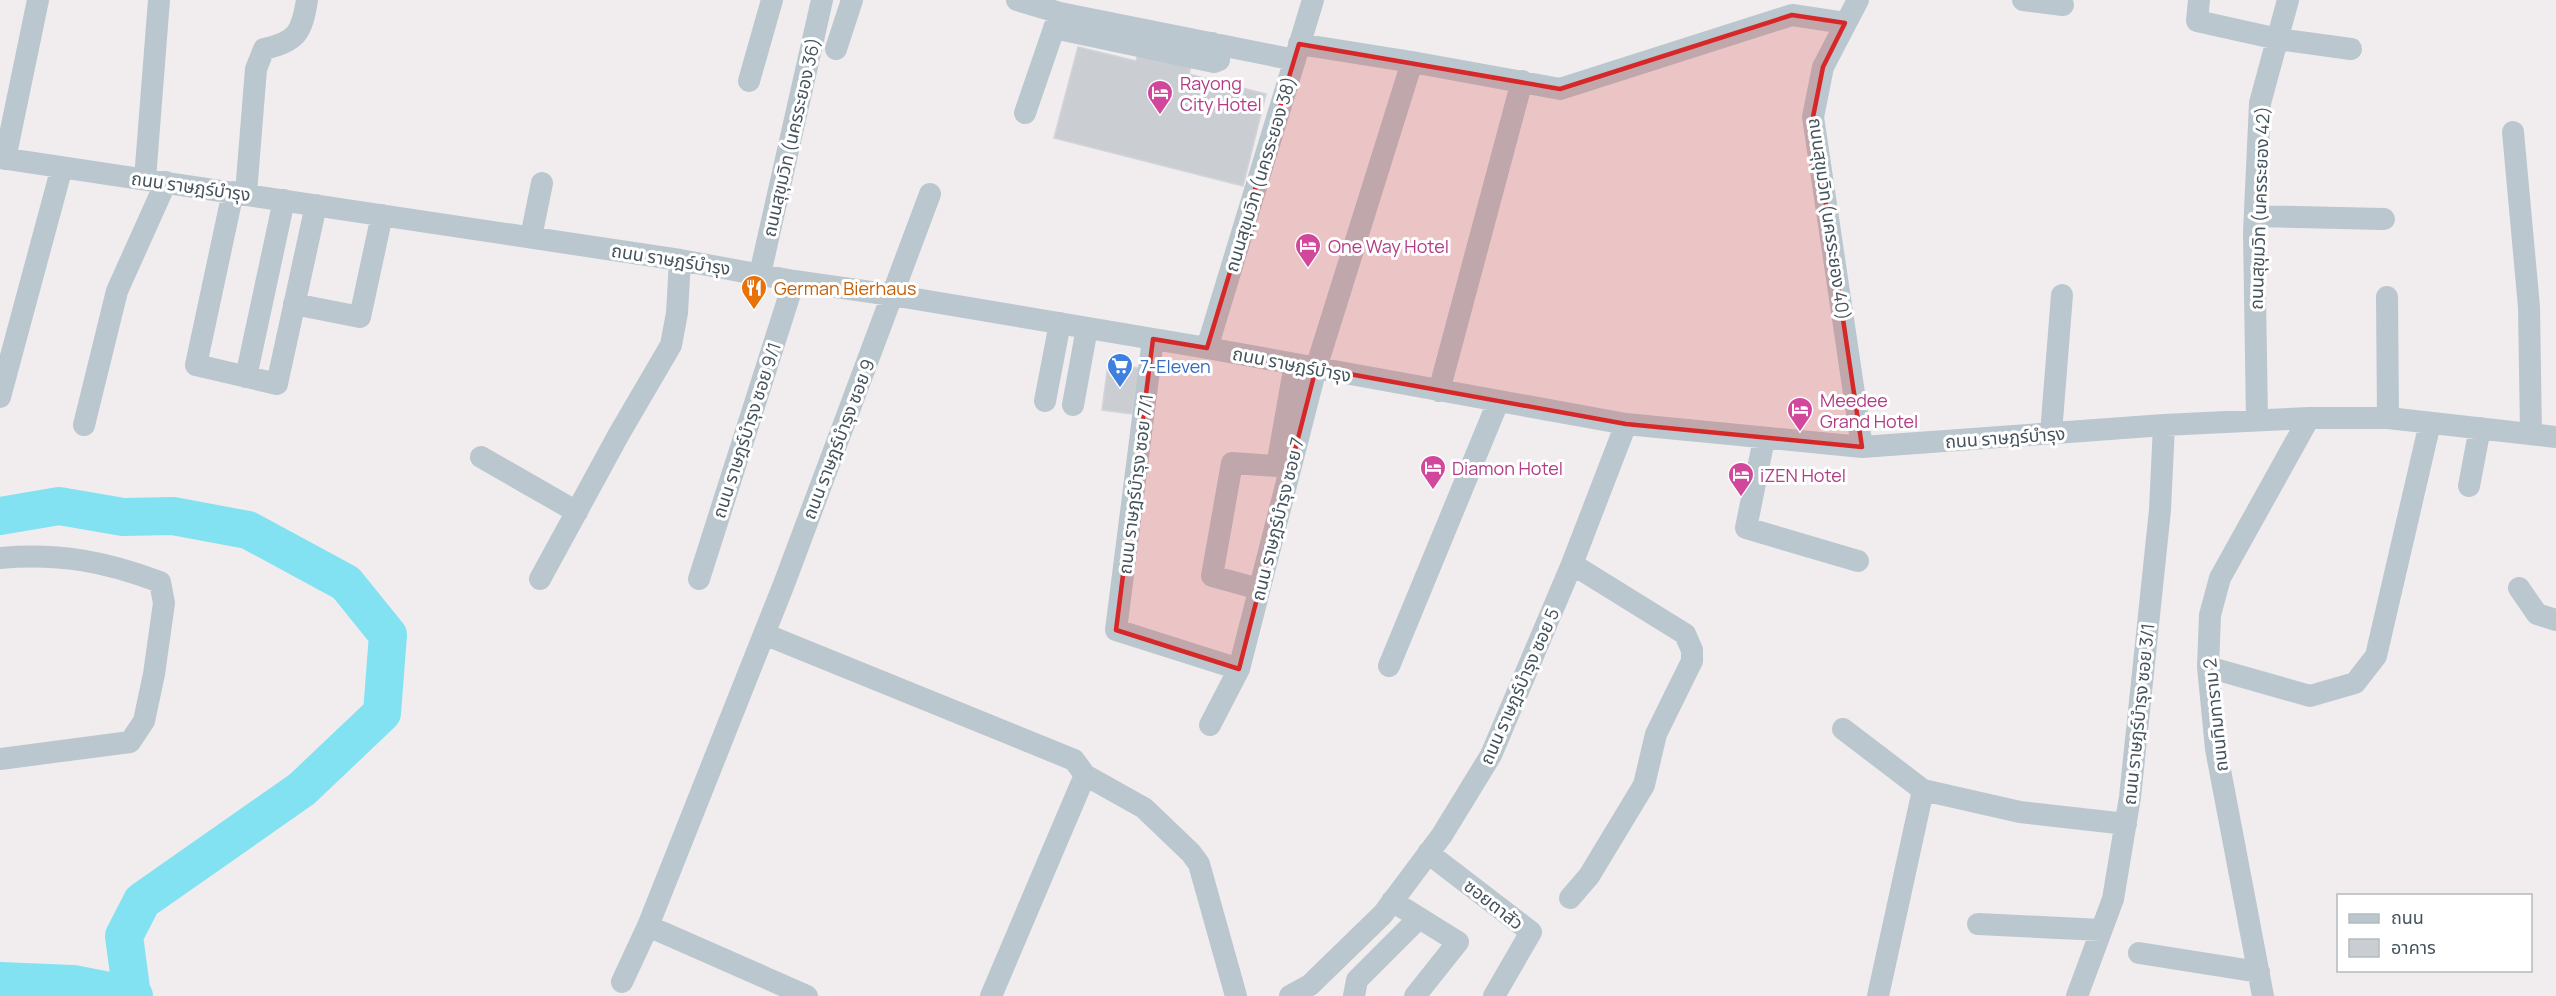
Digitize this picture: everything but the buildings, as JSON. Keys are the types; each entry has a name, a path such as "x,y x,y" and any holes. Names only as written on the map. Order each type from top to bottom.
{"street":[{"path":"2,158 38,0"},
{"path":"84,425 117,291 155,181 159,0"},
{"path":"307,0 303,25 285,45 264,49 256,69 239,193 196,365 277,384 316,205"},
{"path":"749,81 772,0"},
{"name":"ถนนสุขุมวิท (นครระยอง 36)","path":"760,274 822,0"},
{"path":"836,49 852,0"},
{"path":"1017,0 1057,20 1214,62 1219,60 1219,51 1212,43 1412,62 1560,89 1792,15 1845,23"},
{"name":"ถนนสุขุมวิท (นครระยอง 38)","path":"1207,348 1313,0"},
{"name":"ถนนสุขุมวิท (นครระยอง 40)","path":"1857,0 1823,67 1813,117 1862,447"},
{"path":"2023,0 2063,5"},
{"path":"2199,0 2197,21 2278,39 2351,49"},
{"name":"ถนนสุขุมวิท (นครระยอง 42)","path":"2257,420 2255,216 2260,103 2288,0"},
{"path":"1025,113 1057,20"},
{"path":"1259,589 1212,576 1232,463 1277,466 1306,366 1412,62"},
{"path":"1439,392 1522,81"},
{"path":"2513,132 2529,307 2531,434"},
{"name":"ถนน ราษฎร์บำรุง","path":"2,158 680,260 794,281 892,295 1207,348 1439,392 1626,424 1862,447 2164,425 2310,418 2388,418 2556,437"},
{"path":"0,397 62,167"},
{"path":"531,237 542,183"},
{"name":"ถนน ราษฎร์บำรุง ซอย 9","path":"622,982 648,926 784,584 930,194"},
{"path":"246,377 284,200"},
{"path":"294,304 360,317 382,215"},
{"path":"2255,216 2384,219"},
{"path":"540,579 671,345 677,313 680,260"},
{"name":"ถนน ราษฎร์บำรุง ซอย 9/1","path":"699,579 794,281"},
{"path":"2050,433 2062,295"},
{"path":"2387,297 2388,418"},
{"path":"1045,401 1060,323"},
{"path":"1073,405 1087,328"},
{"name":"ถนน ราษฎร์บำรุง ซอย 7/1","path":"1153,339 1116,630 1239,669"},
{"name":"ถนน ราษฎร์บำรุง ซอย 7","path":"1210,725 1239,669 1259,589 1306,366"},
{"path":"1389,666 1498,402"},
{"name":"ถนนทิมทาราม 2","path":"2263,996 2216,749 2208,668 2210,615 2220,578 2310,418"},
{"path":"2208,668 2310,696 2355,683 2376,656 2430,423"},
{"name":"ถนน ราษฎร์บำรุง ซอย 5","path":"1307,992 1383,914 1442,835 1491,755 1572,564 1626,424"},
{"name":"ถนน ราษฎร์บำรุง ซอย 3/1","path":"2077,996 2115,889 2126,824 2160,510 2164,425"},
{"path":"2469,486 2480,428"},
{"path":"1764,439 1746,528 1858,561"},
{"path":"481,457 577,512"},
{"path":"0,558 36,555 79,559 128,570 160,582 164,603 144,721 130,742 0,759"},
{"path":"1570,898 1589,876 1644,785 1656,734 1692,661 1692,651 1684,634 1572,564"},
{"path":"2519,588 2537,614 2556,620"},
{"path":"764,634 1074,760 1085,775 1144,808 1191,853 1199,864 1236,996"},
{"path":"1843,729 1923,790 2020,812 2126,824"},
{"path":"991,996 1085,775"},
{"path":"1878,996 1923,790"},
{"name":"ซอยตาสัว","path":"1428,853 1531,932 1494,996"},
{"path":"1392,901 1458,942 1415,996"},
{"path":"1354,996 1357,980 1419,918"},
{"path":"1978,924 2102,930"},
{"path":"648,926 807,996"},
{"path":"2139,953 2259,972"}],"highlighted area":[{"path":"1792,15 1845,23 1823,67 1813,117 1862,447 1626,424 1316,368 1239,669 1116,630 1153,339 1207,348 1299,44 1560,89"}],"waterway":[{"path":"0,516 59,506 123,517 173,516 248,530 346,583 388,635 382,713 302,789 142,901 124,936 132,996"},
{"path":"0,981 73,984 134,996"}],"place":[{"name":"Rayong City Hotel","path":"1160,116"},
{"name":"One Way Hotel","path":"1308,269"},
{"name":"German Bierhaus","path":"754,311"},
{"name":"7-Eleven","path":"1120,389"},
{"name":"Meedee Grand Hotel","path":"1800,433"},
{"name":"Diamon Hotel","path":"1433,491"},
{"name":"iZEN Hotel","path":"1741,498"}]}
